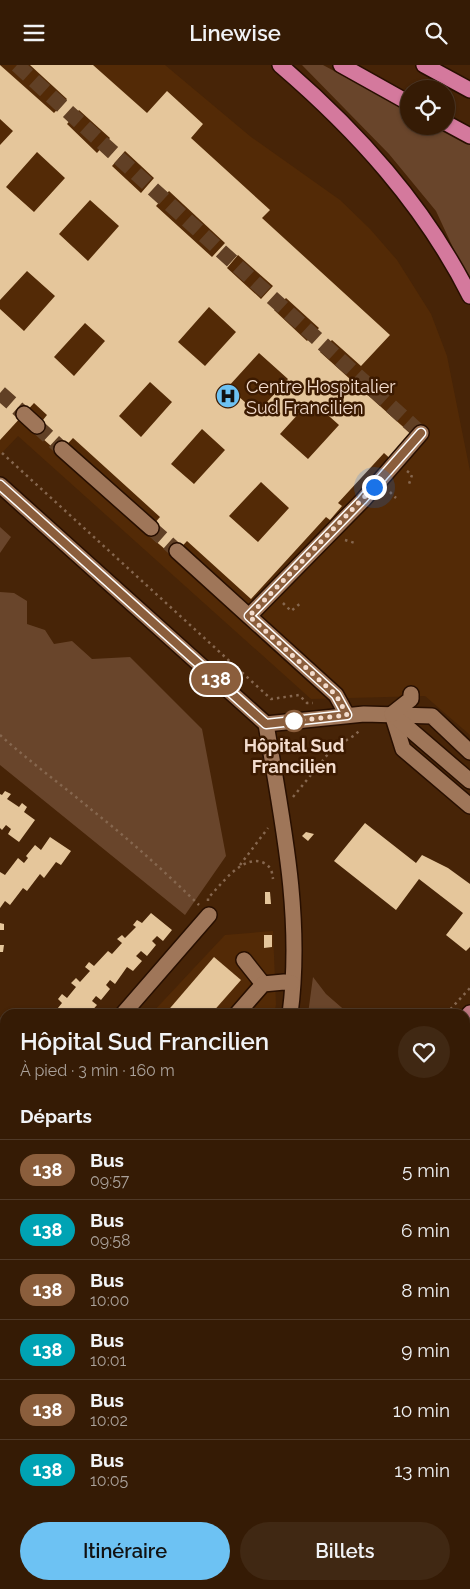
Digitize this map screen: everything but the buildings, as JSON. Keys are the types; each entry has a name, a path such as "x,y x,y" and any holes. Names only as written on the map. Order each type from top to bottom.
{"highway":[{"path":"280,65 351,130 390,174 426,221 457,270 470,296"},
{"path":"340,65 400,98"},
{"path":"424,65 470,90"},
{"path":"455,128 470,136"}],"street":[{"path":"24,414 38,426"},
{"path":"249,616 362,500 421,433"},
{"path":"62,449 151,528"},
{"path":"0,485 266,724 281,812 292,894 294,955 290,1009"},
{"path":"178,551 337,698 347,715"},
{"path":"392,714 411,699 411,694"},
{"path":"266,724 364,714 432,716 470,752"},
{"path":"392,714 470,781"},
{"path":"392,714 403,749 470,806"},
{"path":"127,1009 209,915"},
{"path":"244,960 263,984"},
{"path":"242,1009 263,984 292,983"}],"path":[{"path":"2,453 271,699 299,695 307,703 328,702 337,698"},
{"path":"209,915 208,898 240,865 332,749 355,735 365,726 364,714"},
{"path":"0,735 150,859 209,915"},
{"path":"240,865 251,861 260,861 268,865 272,869 274,886"},
{"path":"451,1009 470,988"}],"shaded area":[{"name":"Centre Hospitalier Sud Francilien","path":"0,65 165,65 251,137 340,200 370,229 397,260 431,314 447,356 470,471 470,735 425,696 311,699 18,436 0,455"},
{"path":"302,65 323,65 400,106 400,135 454,135 470,144 470,284 436,211 389,154"},
{"path":"0,527 11,537 0,553"},
{"path":"0,592 14,593 27,601 27,624 45,630 54,644 72,641 92,659 130,657 202,729 226,856 185,915 0,765"},
{"path":"273,931 275,1009 156,1009 225,935"},
{"path":"313,977 326,994 343,1009 309,1009"}],"tunnel":[{"path":"17,65 425,437"},
{"path":"0,393 24,414"},
{"path":"37,426 62,449"},
{"path":"151,528 177,551"}],"bus line":[{"name":"138","path":"0,485 266,724 347,715 336,695 249,616 362,500 421,433"}],"place":[{"name":"Centre Hospitalier Sud Francilien","path":"228,396"},
{"name":"Hôpital Sud Francilien","path":"294,721"}],"route":[{"path":"294,721 347,715 336,695 249,616 374,487"}]}
